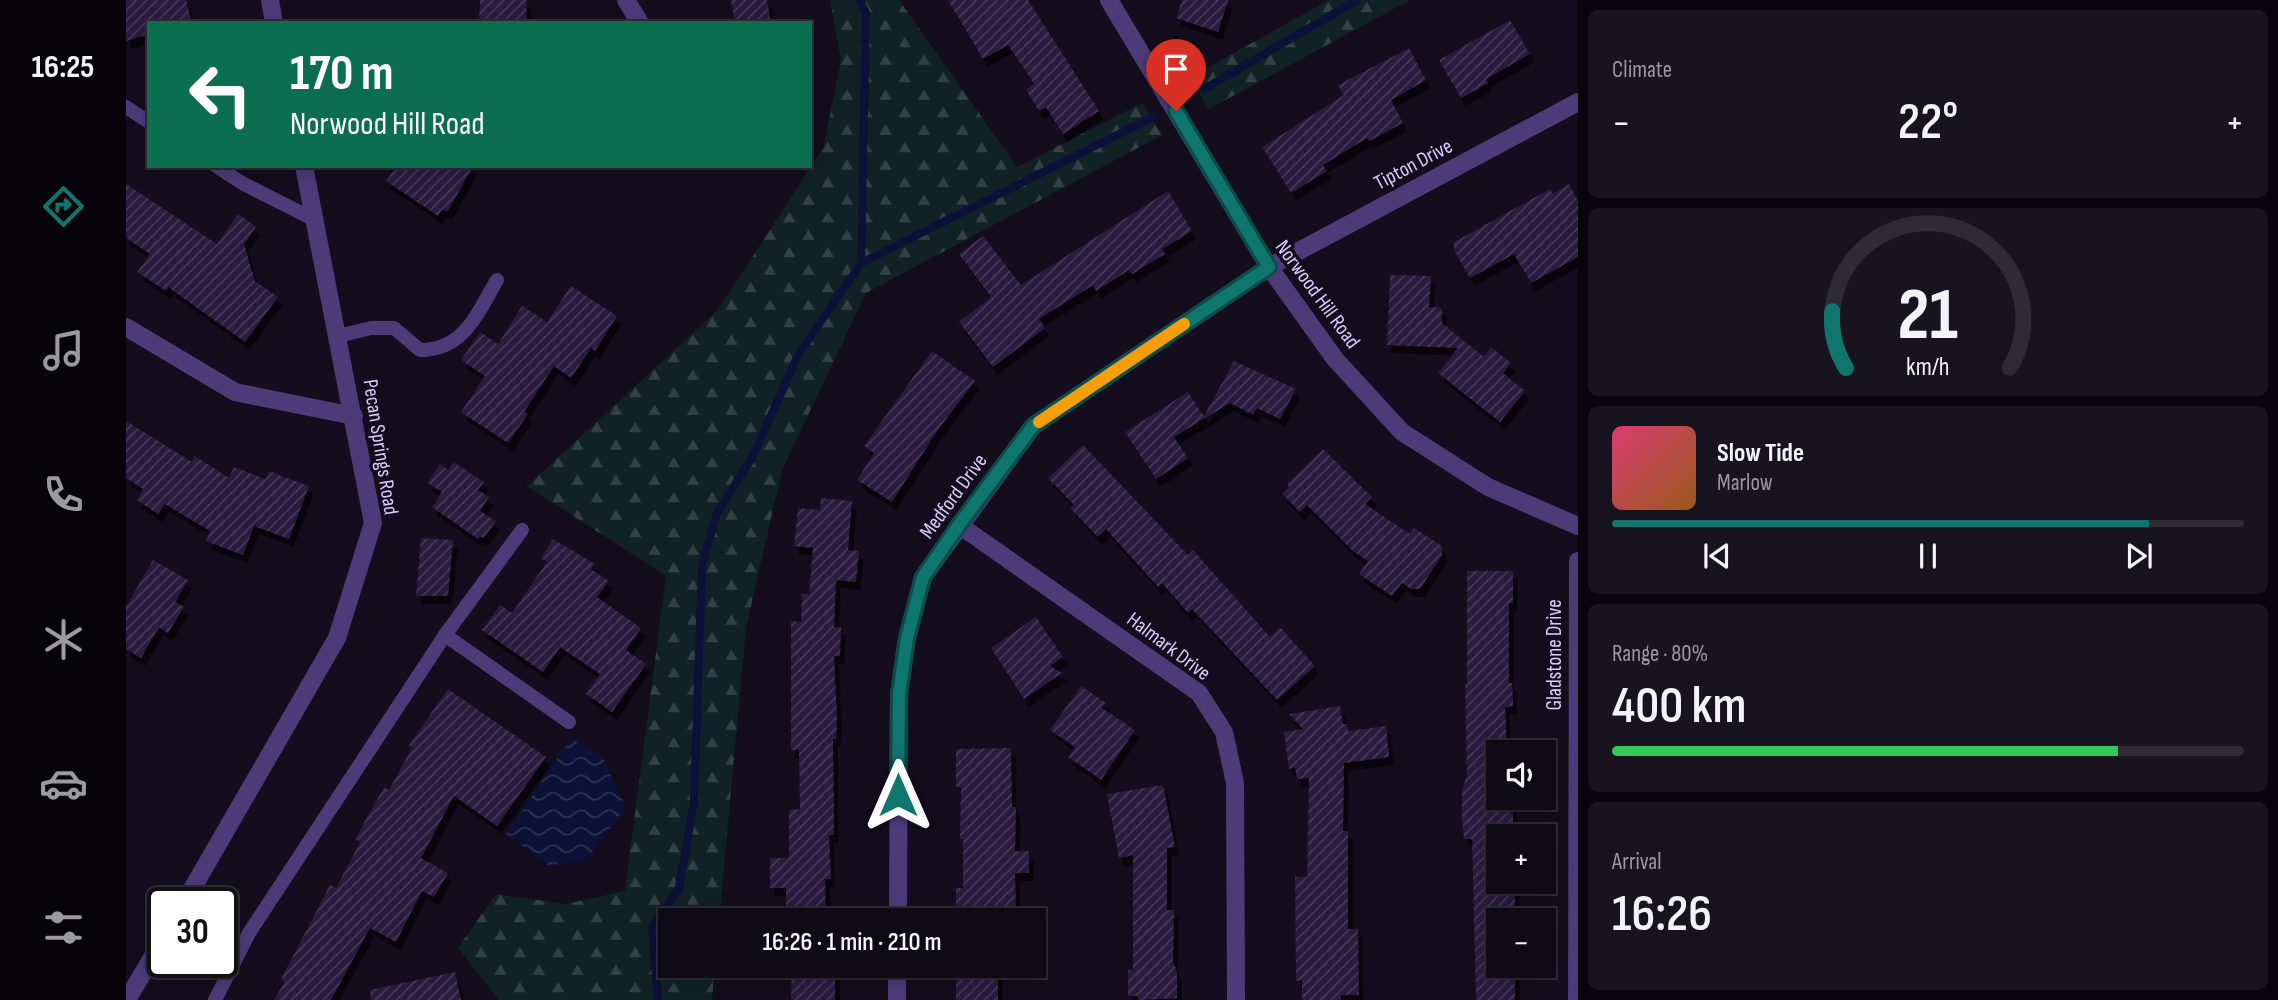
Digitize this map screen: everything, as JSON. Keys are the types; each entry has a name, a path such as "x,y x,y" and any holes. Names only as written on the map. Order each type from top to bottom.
{"street":[{"path":"270,0 274,21"},
{"path":"626,0 639,21"},
{"name":"Norwood Hill Road","path":"1109,0 1269,267 1335,359 1402,432 1488,487 1578,526"},
{"name":"Tipton Drive","path":"1269,267 1578,102"},
{"name":"Pecan Springs Road","path":"193,887 337,638 373,523 304,168"},
{"name":"Medford Drive","path":"898,908 899,694 907,638 923,577 1033,426 1269,267"},
{"path":"126,327 235,392 354,416"},
{"name":"Halmark Drive","path":"959,525 1199,693 1224,732 1235,783 1236,1000"},
{"name":"Gladstone Drive","path":"1577,1000 1578,561"},
{"path":"127,1000 147,966"},
{"path":"897,978 897,1000"}],"lane":[{"path":"126,107 147,121"},
{"path":"219,168 242,183 315,220"},
{"path":"338,336 371,328 394,328 420,350 440,350 467,330 497,281"},
{"path":"215,1000 249,933 445,635 522,530"},
{"path":"445,635 569,722"}],"green space":[{"path":"830,0 899,0 1017,167 1142,103 1162,135 866,293 782,470 746,628 720,908 658,908 658,978 714,978 712,1000 499,1000 458,948 496,894 566,904 625,891 666,576 527,486 718,310 823,148 841,60"},
{"path":"1329,0 1410,0 1209,109 1189,78"}],"water":[{"path":"571,738 602,757 626,807 587,859 549,866 506,834"}],"building":[{"path":"126,0 186,0 191,21 147,21 147,35 126,41"},
{"path":"480,0 527,0 526,21 479,21"},
{"path":"731,0 767,0 771,21 735,21"},
{"path":"948,0 1028,0 1099,111 1063,134 1046,107 1039,111 1026,90 1034,84 1008,45 983,59"},
{"path":"1182,0 1228,0 1218,32 1176,18"},
{"path":"1510,20 1530,54 1486,79 1488,83 1461,98 1439,60"},
{"path":"1409,48 1426,80 1391,100 1403,123 1369,141 1367,138 1323,165 1327,171 1291,193 1262,147 1344,95 1338,85"},
{"path":"395,168 472,168 448,211 442,210 438,216 386,181"},
{"path":"126,184 217,244 238,214 256,227 244,244 255,281 278,297 245,342 168,287 166,291 137,272 150,254 126,238"},
{"path":"1569,184 1578,201 1578,257 1531,283 1514,254 1470,278 1454,250 1454,242 1550,189 1553,194"},
{"path":"1168,191 1192,231 1162,249 1165,254 1132,274 1129,270 1096,291 1093,285 1039,319 1045,328 993,367 959,322 991,297 959,254 983,236 1021,285"},
{"path":"1390,275 1431,276 1429,307 1442,308 1442,323 1484,357 1491,347 1511,363 1503,373 1525,391 1500,422 1438,373 1458,348 1387,345"},
{"path":"571,286 617,316 595,351 591,348 571,378 554,366 524,412 528,414 508,443 461,412 485,376 461,360 480,332 498,344 522,306 547,322"},
{"path":"932,351 975,381 937,431 892,502 857,480 874,453 864,446"},
{"path":"1234,361 1296,389 1280,419 1257,408 1253,415 1230,403 1174,437 1188,458 1156,479 1125,432 1188,392 1204,416"},
{"path":"126,421 192,462 195,456 229,478 234,467 266,479 269,471 309,486 289,539 254,526 243,555 206,541 210,531 165,504 158,514 137,500 143,489 126,478"},
{"path":"1083,445 1188,555 1193,550 1270,637 1280,627 1315,666 1277,700 1192,609 1188,613 1162,583 1158,587 1106,529 1098,537 1070,508 1074,505 1048,478"},
{"path":"1323,449 1372,497 1365,504 1410,534 1414,528 1442,546 1442,555 1420,589 1411,589 1402,583 1392,596 1359,574 1368,561 1353,551 1307,505 1300,512 1282,494 1289,487 1287,484"},
{"path":"453,462 484,482 478,490 489,497 480,511 496,521 484,538 480,536 478,539 432,507 442,492 427,483 440,464 448,470"},
{"path":"821,498 852,501 848,550 859,551 856,582 836,580 834,627 841,627 840,656 834,656 837,719 836,739 833,739 834,835 829,835 831,879 825,879 826,908 786,908 786,888 770,888 770,858 789,858 789,810 800,809 799,750 791,750 791,621 801,622 802,594 809,594 813,548 794,546 798,508 820,510"},
{"path":"421,538 453,540 448,596 416,596"},
{"path":"553,539 595,564 591,569 609,581 597,597 641,628 626,650 646,664 612,712 586,694 600,674 560,647 543,672 482,630 500,605 512,613 547,562 541,558"},
{"path":"153,560 188,580 175,602 184,607 168,633 159,627 141,658 126,649 126,606"},
{"path":"1467,571 1513,571 1513,603 1509,603 1509,683 1512,683 1513,706 1505,707 1507,740 1486,740 1486,810 1513,810 1513,824 1486,824 1486,894 1515,894 1515,908 1486,908 1486,978 1515,978 1515,1000 1476,1000 1472,839 1464,839 1462,820 1462,790 1467,775"},
{"path":"1036,617 1063,657 1050,666 1062,673 1024,699 991,648"},
{"path":"1081,686 1106,703 1102,708 1135,730 1101,780 1068,757 1075,747 1050,730"},
{"path":"448,689 546,757 497,826 454,796 421,858 448,873 434,897 422,891 396,942 370,928 331,1000 274,1000 284,983 282,977 330,885 336,888 360,842 355,839 384,787 389,790 412,748 409,745"},
{"path":"1340,706 1343,724 1347,724 1348,731 1386,726 1389,757 1344,763 1343,831 1348,831 1348,929 1358,929 1359,995 1341,995 1341,1000 1302,1000 1302,980 1296,981 1295,877 1307,877 1309,778 1297,779 1295,768 1289,769 1284,732 1303,729 1289,714"},
{"path":"1011,748 1012,807 1016,807 1015,851 1029,851 1029,873 1015,873 1016,908 956,908 956,888 963,888 963,839 960,839 961,787 956,787 956,749"},
{"path":"1163,785 1175,847 1167,848 1167,910 1174,910 1173,962 1177,972 1177,998 1138,1000 1138,996 1128,996 1128,970 1133,970 1133,855 1119,858 1107,794"},
{"path":"455,972 461,1000 371,1000 370,990"},
{"path":"792,978 835,978 835,1000 791,1000"},
{"path":"956,978 998,978 998,1000 956,1000"}],"waterway":[{"path":"658,1000 652,928 679,888 694,802 702,565 717,513 753,456 798,355 861,263 866,13 859,0"},
{"path":"1204,89 1357,0"},
{"path":"861,263 1153,117"}],"slow traffic":[{"path":"1039,422 1184,324"}],"route":[{"path":"898,795 899,694 907,638 923,577 959,525 1033,426 1269,267 1176,111"}]}
